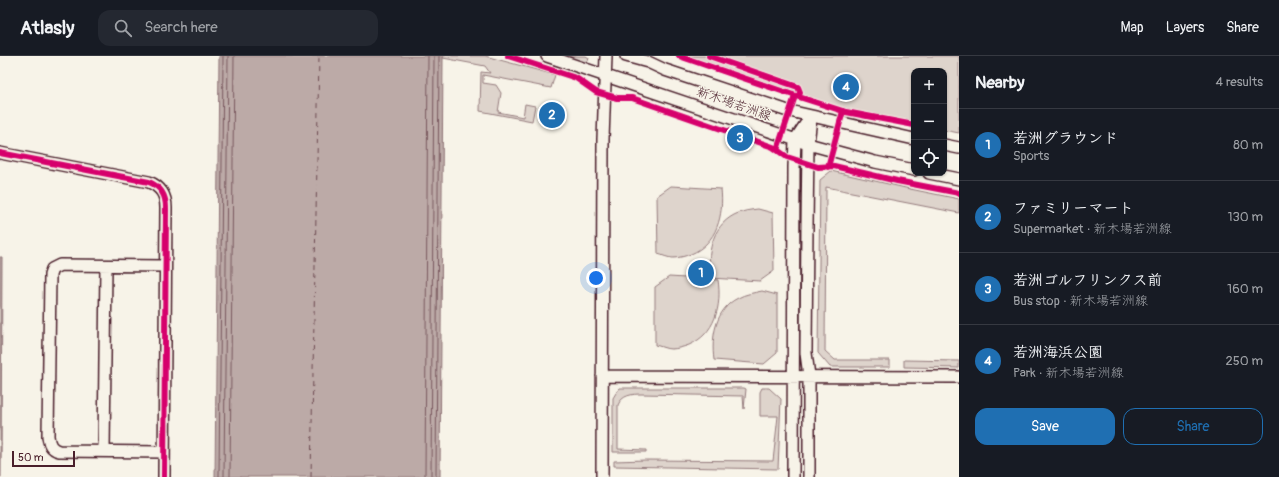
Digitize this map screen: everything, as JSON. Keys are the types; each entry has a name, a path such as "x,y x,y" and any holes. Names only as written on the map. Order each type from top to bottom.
{"street":[{"name":"新木場若洲線","path":"547,56 795,140 875,162 911,169"},
{"path":"602,477 603,139 606,56"},
{"name":"新木場若洲線","path":"626,56 648,62 665,70 785,110 911,138"},
{"path":"793,477 795,140 811,116"},
{"path":"808,477 809,376 806,353 808,144 811,116"},
{"path":"947,146 959,148"},
{"path":"0,153 149,182 163,193 166,200 164,477"},
{"path":"944,176 959,179"},
{"path":"164,452 59,451 53,449 49,442 50,275 52,269 60,265 165,266"},
{"path":"104,451 106,266"},
{"path":"602,376 959,377"}],"shaded area":[{"path":"443,56 485,56 555,75 551,88 483,75 483,83 496,85 501,93 498,112 523,117 525,104 535,106 532,121 480,111 481,72 490,73 485,66 443,58"},
{"path":"566,56 586,56 589,58 585,63"},
{"path":"684,56 959,56 959,133 947,131 947,68 911,68 911,123 826,104"},
{"path":"831,171 959,199 959,213 826,187 825,351 835,360 890,360 890,367 830,367 818,353 820,180"},
{"path":"671,186 721,189 722,199 720,218 717,227 707,243 691,254 673,258 658,254 657,196"},
{"path":"758,209 773,213 774,271 760,281 710,278 710,251 712,242 720,227 726,220 734,215"},
{"path":"669,277 718,280 719,300 715,318 705,334 689,345 680,348 667,349 655,345 655,287"},
{"path":"762,291 777,295 777,353 764,364 714,360 714,334 716,325 724,309 730,303 741,297"},
{"path":"904,360 959,361 959,368 904,367"},
{"path":"620,388 746,389 744,409 743,396 642,394 625,397 618,405 618,449 646,450 646,452 613,452 613,398"},
{"path":"762,388 769,388 781,399 778,469 614,466 614,461 773,461 778,416 760,416 760,392"}],"water":[{"path":"219,56 443,56 440,477 215,477"},
{"path":"0,257 2,257 1,477 0,477"}],"ferry route":[{"path":"311,477 319,56"}],"cycle path":[{"path":"508,56 576,78 596,92 617,98 632,98 773,147 787,157 818,167 834,166 897,181 959,193"},
{"path":"679,56 799,97"},
{"path":"709,56 798,87 800,92 799,97 846,112 911,124"},
{"path":"777,150 795,96"},
{"path":"828,167 843,111"},
{"path":"0,153 149,182 157,186 164,195 166,208 164,477"}],"place":[{"name":"若洲海浜公園","path":"846,87"},
{"name":"ファミリーマート","path":"552,115"},
{"name":"若洲ゴルフリンクス前","path":"740,138"},
{"name":"若洲グラウンド","path":"701,273"}]}
